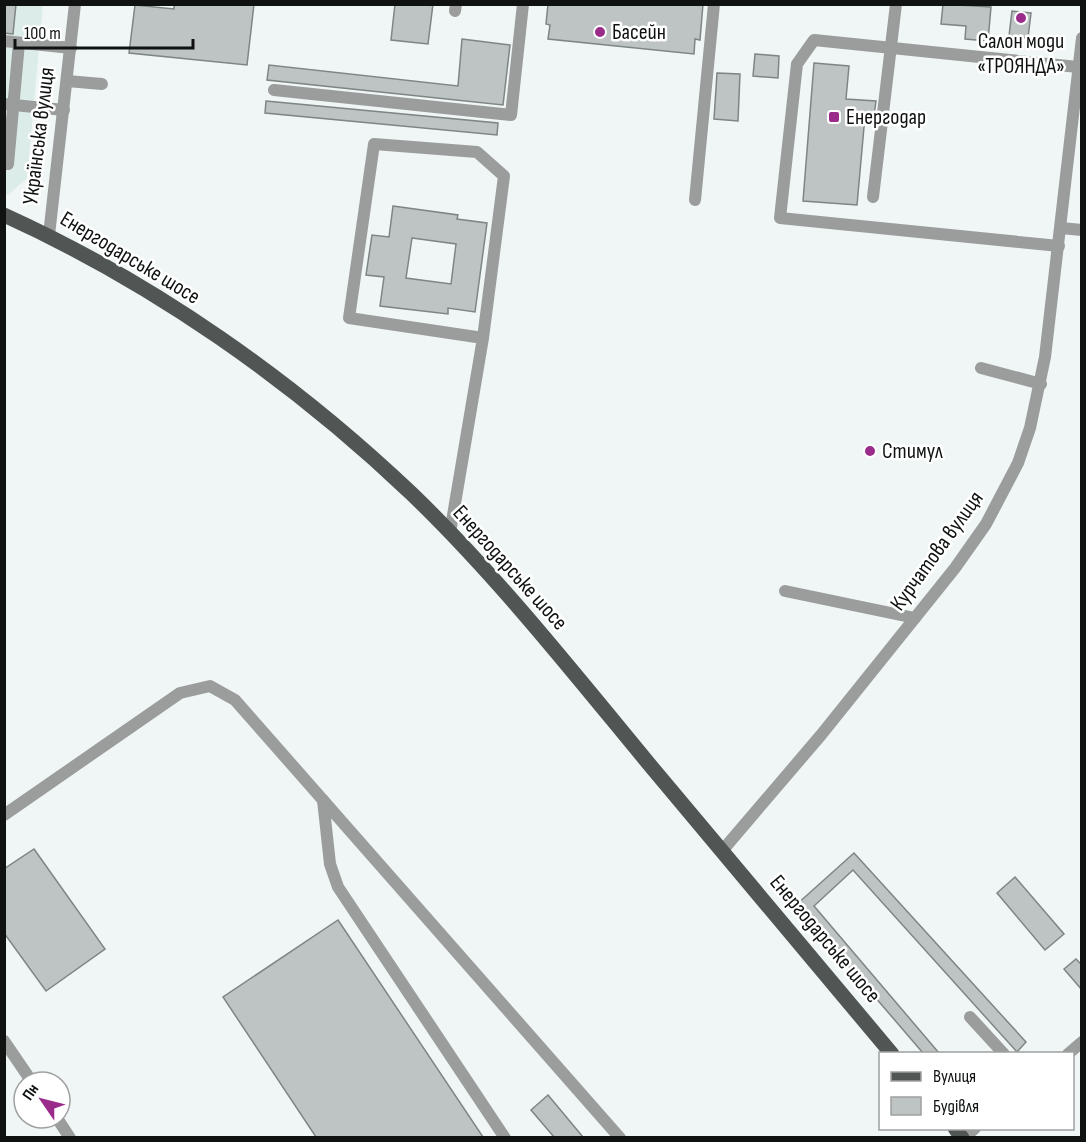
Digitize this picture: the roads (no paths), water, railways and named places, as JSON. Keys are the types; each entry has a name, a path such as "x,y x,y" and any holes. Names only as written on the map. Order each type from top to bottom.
{"main road":[{"name":"Енергодарське шосе","path":"4,215 49,236 216,336 286,387 355,443 450,532 548,642 891,1052"}],"street":[{"name":"Українська вулиця","path":"49,236 75,4"},
{"path":"274,90 511,115 523,4"},
{"path":"695,200 714,4"},
{"path":"873,197 896,4"},
{"name":"Курчатова вулиця","path":"722,851 821,735 970,547 998,503 1024,447 1041,384 1082,38"},
{"path":"1059,246 780,218 797,64 814,40 1078,67"},
{"path":"4,41 71,48"},
{"path":"4,164 8,164 9,105 19,43"},
{"path":"67,81 102,84"},
{"path":"9,105 64,110"},
{"path":"450,532 483,338 504,177 477,152 374,144 349,318 483,338"},
{"path":"1061,228 1082,230"},
{"path":"981,368 1041,384"},
{"path":"785,591 915,618"},
{"path":"4,815 180,693 210,686 235,700 620,1137"},
{"path":"323,800 330,864 338,887 505,1137"},
{"path":"970,1017 1003,1052"},
{"path":"4,1041 24,1070"},
{"path":"1069,1052 1082,1042"}],"place":[{"name":"Салон моди «ТРОЯНДА»","path":"1021,18"},
{"name":"Басейн","path":"600,32"},
{"name":"Енергодар","path":"834,117"},
{"name":"Стимул","path":"870,451"}]}
